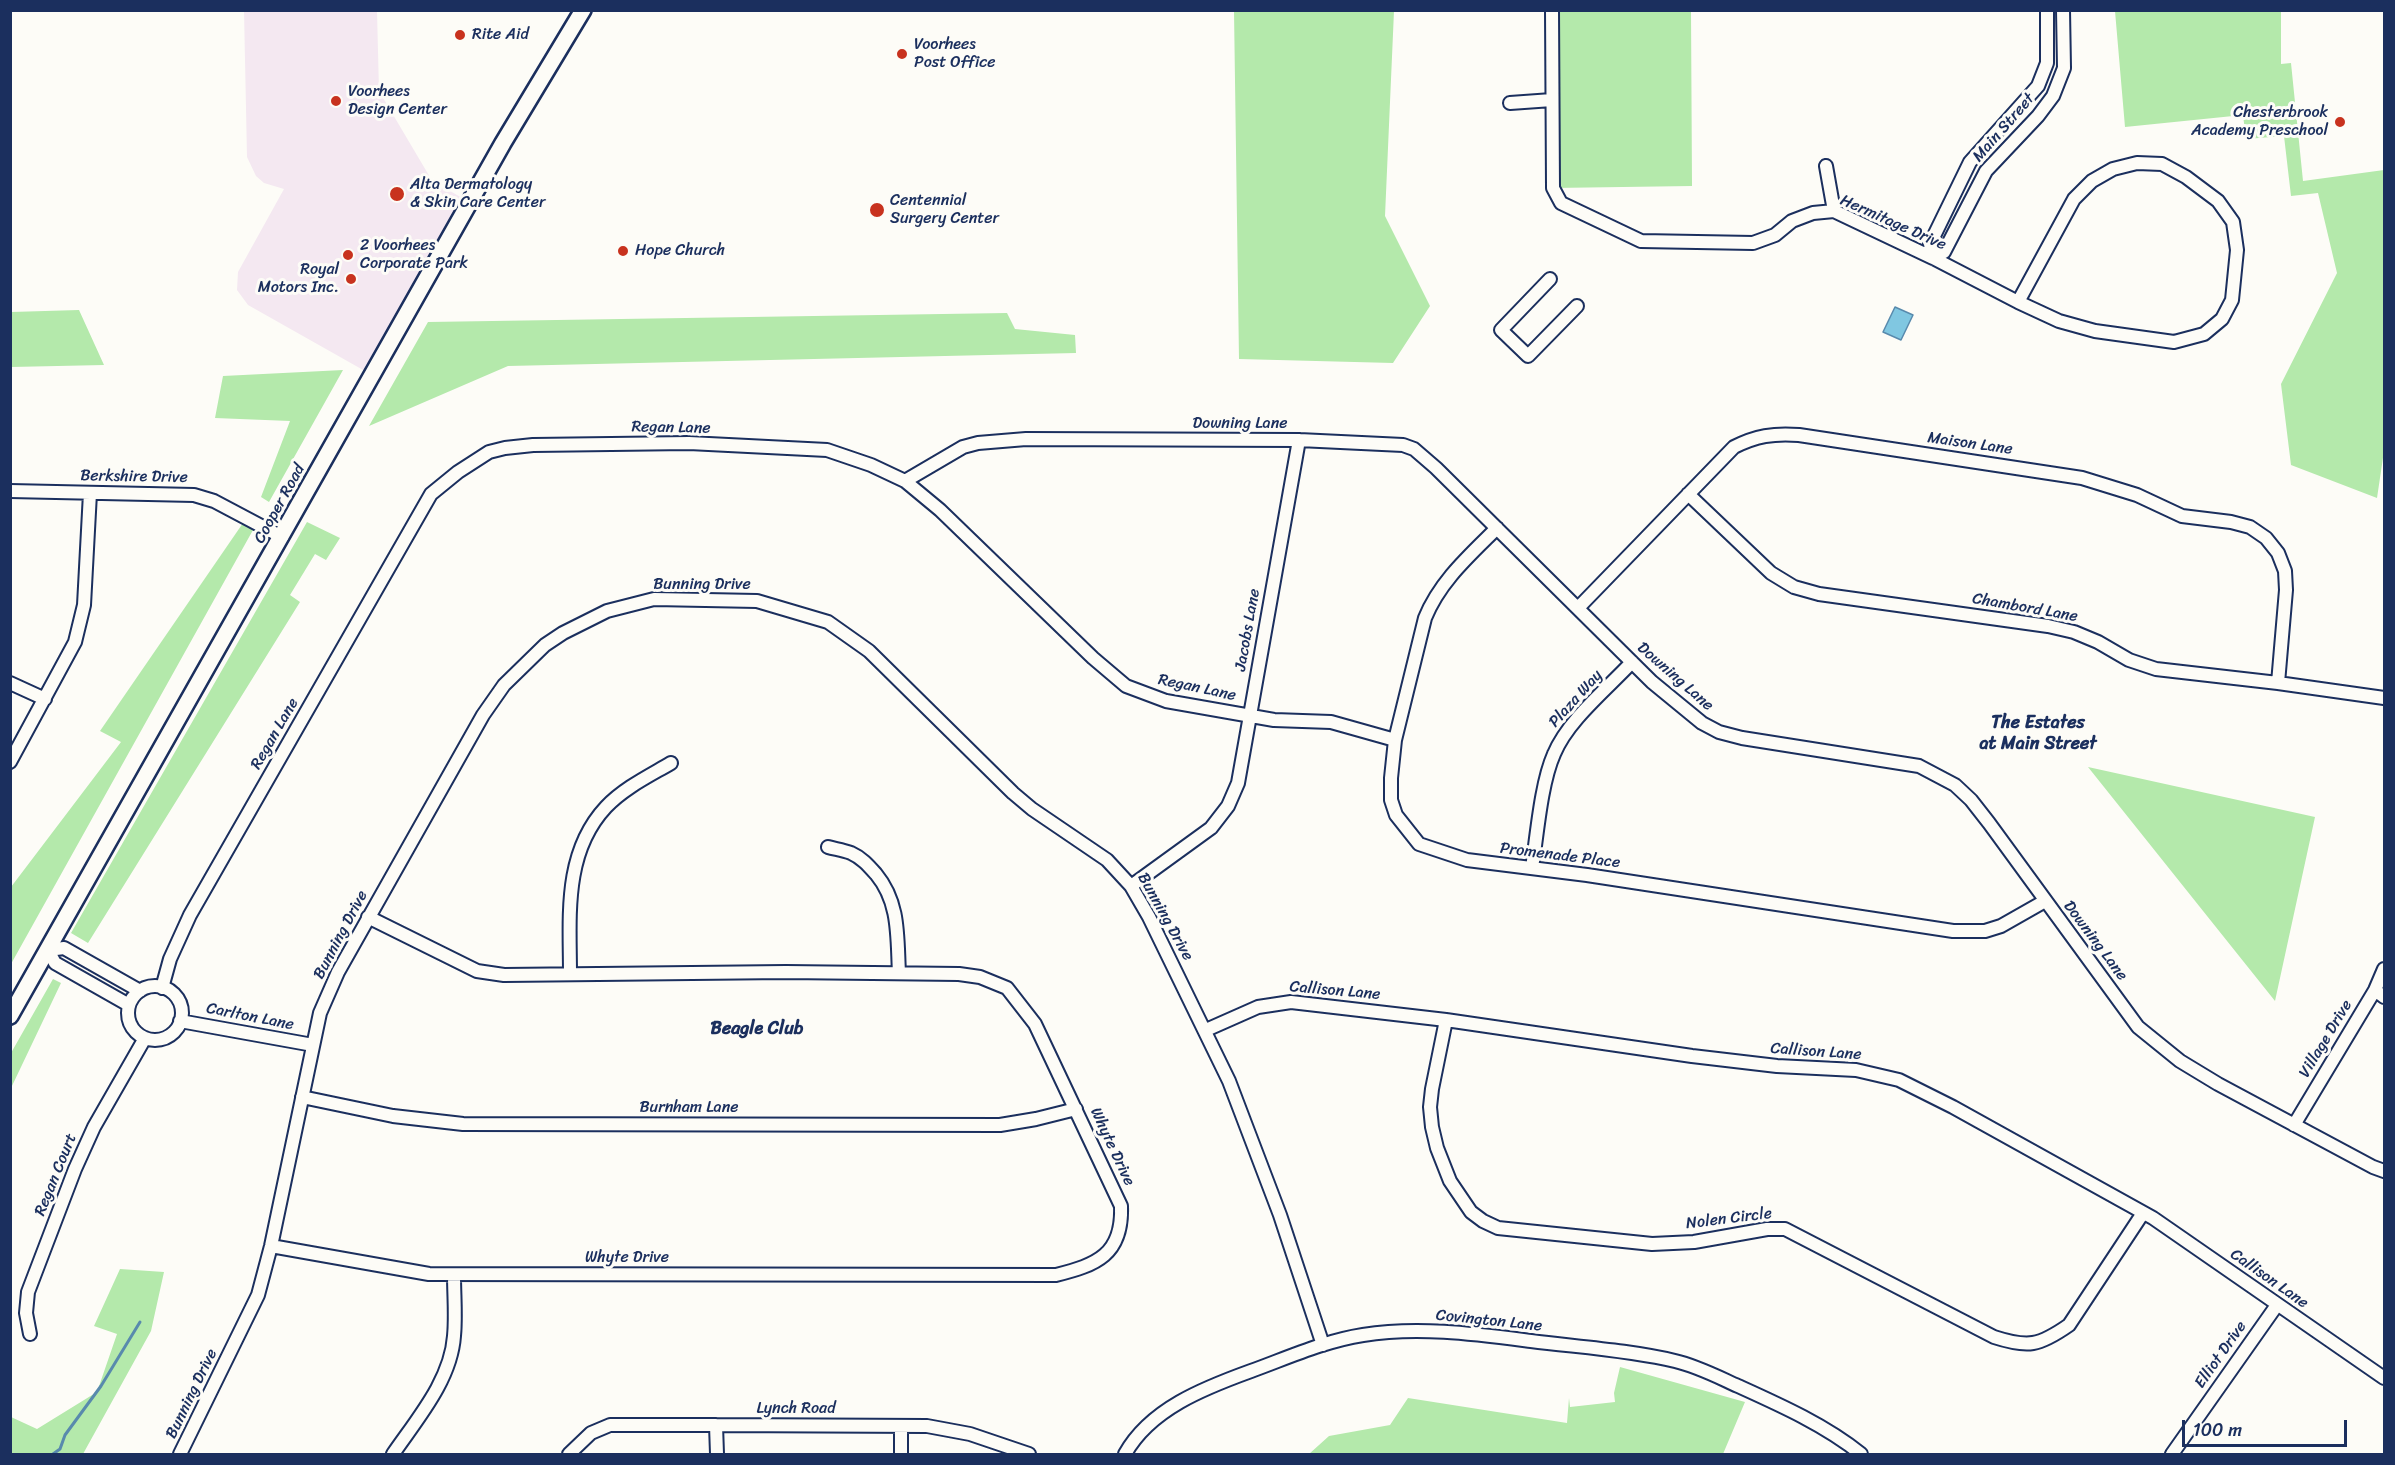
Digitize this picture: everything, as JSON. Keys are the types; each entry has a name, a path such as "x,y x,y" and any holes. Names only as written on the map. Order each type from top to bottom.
{"street":[{"name":"Cooper Road","path":"10,1016 497,153 583,10"},
{"name":"Hermitage Drive","path":"1552,10 1553,188 1561,204 1641,241 1753,243 1775,235 1792,221 1813,213 1834,211 1933,258 2018,302 2059,321 2095,331 2174,342 2204,334 2222,319 2232,300 2237,250 2233,222 2218,201 2186,177 2162,164 2138,163 2113,169 2092,181 2074,199 2018,302"},
{"name":"Main Street","path":"2046,10 2047,63 2038,86 1970,162 1930,244 1933,258 1944,252 1986,171 2038,116 2053,96 2064,68 2063,10"},
{"path":"1510,103 1552,100"},
{"path":"1826,166 1834,211"},
{"path":"1550,279 1501,330 1528,356 1577,306"},
{"name":"Maison Lane","path":"1578,608 1734,447 1754,437 1776,433 2082,478 2137,495 2182,516 2231,522 2250,527 2272,545 2285,571 2286,590 2278,683"},
{"name":"Downing Lane","path":"905,481 963,447 978,443 1026,439 1299,440 1403,444 1414,449 1632,662 1702,723 1719,732 1919,766 1955,785 1971,800 2138,1027 2180,1061 2294,1125 2373,1167 2385,1171"},
{"name":"Jacobs Lane","path":"1131,886 1199,839 1211,828 1228,806 1238,783 1299,440"},
{"name":"Regan Lane","path":"162,988 170,959 190,915 431,494 458,472 489,452 505,448 533,445 689,444 827,450 872,465 905,481 940,510 1093,658 1126,686 1166,701 1274,720 1331,722 1395,740"},
{"name":"Berkshire Drive","path":"10,491 195,495 214,501 282,537"},
{"path":"10,762 75,642 84,605 90,493"},
{"name":"Chambord Lane","path":"1688,494 1771,573 1794,587 1819,594 2048,626 2074,632 2098,642 2129,660 2157,669 2385,698"},
{"name":"Promenade Place","path":"1497,528 1457,568 1431,603 1425,618 1395,740 1391,800 1396,815 1419,844 1467,860 1953,931 1985,931 2001,926 2045,901"},
{"name":"Bunning Drive","path":"180,1455 258,1295 271,1246 320,1013 333,982 368,916 483,715 504,685 531,657 562,633 607,611 654,599 757,601 828,622 869,651 1013,793 1032,809 1107,860 1131,886 1206,1030 1229,1081 1280,1215 1323,1345"},
{"name":"Plaza Way","path":"1532,868 1548,770 1553,754 1562,738 1578,719 1632,662"},
{"path":"10,683 45,699"},
{"path":"570,974 572,878 586,837 604,809 615,799 671,763"},
{"path":"828,847 850,853 864,861 885,885 893,903 897,921 899,973"},
{"name":"Whyte Drive","path":"271,1246 429,1274 454,1275 1056,1275 1087,1267 1108,1251 1120,1227 1121,1206 1076,1109 1035,1024 1007,988 980,977 959,974 786,972 504,975 477,971 368,916"},
{"path":"129,1005 55,963 48,950 64,948 140,991"},
{"name":"Village Drive","path":"2294,1125 2382,995 2385,969"},
{"path":"150,987 162,988 170,992 179,1002 180,1021 178,1028 167,1038 152,1040 135,1032 129,1022 129,1005 140,991 150,987"},
{"name":"Callison Lane","path":"1206,1030 1258,1006 1291,1002 1446,1020 1692,1056 1776,1066 1856,1070 1891,1078 1953,1107 2143,1213 2385,1378"},
{"name":"Nolen Circle","path":"1446,1020 1430,1107 1437,1148 1450,1181 1471,1212 1498,1228 1652,1244 1694,1242 1767,1229 1785,1229 1994,1337 2027,1345 2051,1338 2069,1325 2143,1213"},
{"name":"Carlton Lane","path":"180,1021 313,1046"},
{"name":"Regan Court","path":"30,1334 26,1313 28,1292 75,1170 93,1127 145,1038"},
{"name":"Burnham Lane","path":"302,1097 426,1121 534,1125 1000,1125 1076,1109"},
{"path":"393,1455 431,1398 448,1363 454,1337 454,1275"},
{"name":"Elliot Drive","path":"2172,1455 2277,1305"},
{"name":"Covington Lane","path":"1125,1455 1142,1430 1158,1417 1219,1382 1323,1345 1361,1335 1389,1331 1491,1336 1660,1358 1707,1372 1757,1395 1840,1438 1861,1455"},
{"path":"716,1425 717,1455"},
{"name":"Lynch Road","path":"569,1455 579,1442 602,1427 716,1425 901,1425 946,1428 1029,1455"},
{"path":"901,1425 901,1455"}],"shaded area":[{"path":"244,11 377,11 379,91 437,189 445,188 469,202 372,375 248,305 237,290 238,272 284,189 264,183 256,176 247,157"}],"green space":[{"path":"1234,11 1394,11 1385,216 1430,306 1393,363 1239,359"},
{"path":"1552,11 1691,11 1692,186 1553,188"},
{"path":"2115,11 2281,11 2281,64 2291,63 2303,181 2384,170 2384,451 2377,498 2291,465 2281,384 2337,273 2318,193 2291,196 2284,136 2246,139 2243,115 2125,127"},
{"path":"79,310 104,365 11,367 11,312"},
{"path":"1007,313 1015,329 1075,335 1076,353 508,366 369,426 428,322"},
{"path":"343,370 269,502 261,497 290,421 215,418 223,376"},
{"path":"307,522 340,538 326,560 315,554 290,595 300,602 88,943 71,933"},
{"path":"243,523 253,530 11,964 11,887 121,742 100,731"},
{"path":"2088,767 2315,817 2275,1001"},
{"path":"53,979 61,983 11,1088 11,1053"},
{"path":"120,1269 164,1272 151,1331 83,1454 11,1454 11,1417 37,1429 97,1392 117,1334 94,1326"},
{"path":"1620,1367 1745,1402 1723,1454 1309,1454 1329,1436 1390,1425 1408,1398 1567,1423 1569,1398 1570,1407 1615,1402 1614,1393"}],"water":[{"path":"1895,307 1913,315 1901,340 1883,332"}],"waterway":[{"path":"53,1454 60,1449 65,1435 101,1386 140,1322"}],"place":[{"name":"Rite Aid","path":"460,35"},
{"name":"Voorhees Post Office","path":"902,54"},
{"name":"Voorhees Design Center","path":"336,101"},
{"name":"Chesterbrook Academy Preschool","path":"2340,122"},
{"name":"Alta Dermatology & Skin Care Center","path":"397,194"},
{"name":"Centennial Surgery Center","path":"877,210"},
{"name":"Hope Church","path":"623,251"},
{"name":"2 Voorhees Corporate Park","path":"348,255"},
{"name":"Royal Motors Inc.","path":"351,279"}],"district":[{"name":"The Estates at Main Street","path":"2038,733"},
{"name":"Beagle Club","path":"757,1029"}]}
